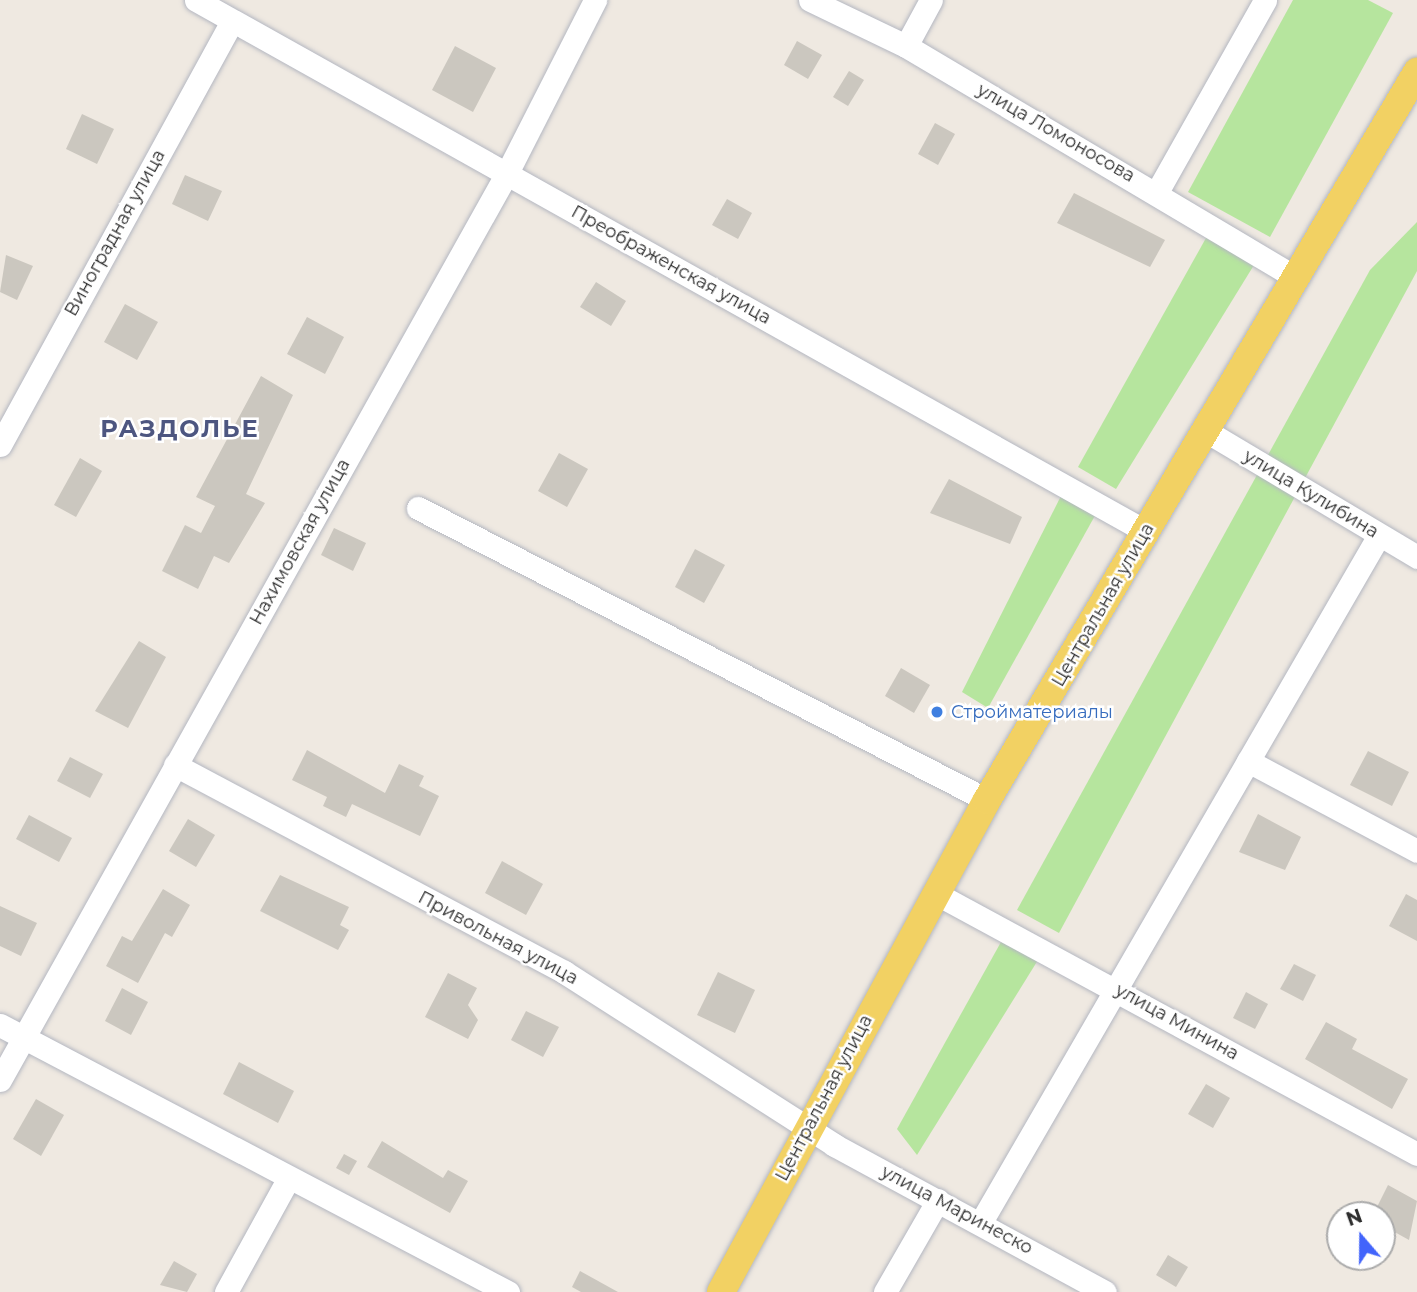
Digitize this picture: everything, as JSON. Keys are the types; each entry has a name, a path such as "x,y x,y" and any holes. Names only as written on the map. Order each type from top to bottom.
{"main road":[{"name":"Центральная улица","path":"721,1292 987,800 1417,72"}],"street":[{"name":"Преображенская улица","path":"196,0 1145,531"},
{"name":"Нахимовская улица","path":"0,1080 507,173 595,0"},
{"name":"улица Ломоносова","path":"810,0 906,46 1157,192 1295,277"},
{"path":"906,46 931,0"},
{"path":"1157,192 1265,0"},
{"name":"Виноградная улица","path":"0,445 232,22"},
{"name":"улица Кулибина","path":"1206,431 1417,556"},
{"path":"418,508 987,800"},
{"path":"981,1222 1114,987 1379,535"},
{"path":"1248,761 1417,852"},
{"name":"Привольная улица","path":"175,765 564,972 809,1128"},
{"name":"улица Минина","path":"935,893 1114,987 1417,1154"},
{"path":"0,1025 508,1292"},
{"name":"улица Маринеско","path":"809,1128 1105,1292"},
{"path":"226,1292 288,1178"},
{"path":"885,1292 938,1200"}],"green space":[{"path":"1293,0 1368,0 1393,13 1270,237 1188,192"},
{"path":"1417,222 1417,271 1059,933 1017,910 1370,270"},
{"path":"1206,238 1254,265 1116,489 1078,467"},
{"path":"1062,494 1097,512 988,708 962,692"},
{"path":"1001,942 1038,960 917,1155 897,1129"}],"building":[{"path":"797,41 822,55 808,79 784,65"},
{"path":"455,46 496,68 473,112 432,90"},
{"path":"849,71 864,80 848,106 833,97"},
{"path":"82,114 114,129 97,164 66,149"},
{"path":"935,123 955,134 938,165 918,154"},
{"path":"185,175 222,191 208,221 172,204"},
{"path":"1074,193 1165,240 1150,267 1057,223"},
{"path":"727,199 752,213 738,239 712,225"},
{"path":"6,255 33,266 17,300 0,292"},
{"path":"596,282 626,301 611,326 580,307"},
{"path":"125,304 158,322 137,360 104,342"},
{"path":"307,317 344,337 325,374 287,354"},
{"path":"261,376 293,395 246,494 265,503 229,563 214,556 198,589 162,571 185,525 201,533 215,506 196,497"},
{"path":"559,453 588,469 567,507 538,491"},
{"path":"80,458 102,471 76,517 54,505"},
{"path":"949,479 1022,517 1010,544 930,513"},
{"path":"334,528 366,543 353,571 321,555"},
{"path":"695,549 725,565 704,603 675,587"},
{"path":"139,641 166,657 128,728 95,711"},
{"path":"901,668 930,685 914,713 885,696"},
{"path":"307,750 385,793 399,764 424,776 419,786 439,796 420,836 352,804 346,817 323,806 327,797 292,780"},
{"path":"1368,751 1409,772 1392,806 1350,785"},
{"path":"70,757 103,774 90,798 57,781"},
{"path":"1258,814 1301,837 1285,870 1239,852"},
{"path":"29,815 72,838 59,862 16,839"},
{"path":"188,819 215,835 196,867 169,851"},
{"path":"502,861 543,884 526,915 485,893"},
{"path":"280,875 349,907 340,925 349,930 338,950 260,911"},
{"path":"163,889 190,905 172,937 165,933 138,983 106,966 122,936 132,941"},
{"path":"1406,894 1417,900 1417,941 1389,926"},
{"path":"0,906 37,923 21,956 0,946"},
{"path":"1294,964 1316,975 1303,1001 1280,989"},
{"path":"718,972 755,990 735,1033 697,1015"},
{"path":"448,973 477,988 468,1005 478,1020 468,1039 425,1017"},
{"path":"122,988 148,1002 131,1035 105,1021"},
{"path":"1246,992 1268,1004 1255,1029 1233,1018"},
{"path":"526,1011 559,1027 543,1057 511,1040"},
{"path":"1326,1022 1357,1039 1352,1049 1408,1079 1392,1109 1305,1059"},
{"path":"239,1062 294,1091 278,1123 223,1094"},
{"path":"1206,1084 1230,1098 1213,1128 1188,1114"},
{"path":"36,1099 64,1115 41,1156 13,1139"},
{"path":"382,1141 443,1178 448,1170 468,1181 450,1213 367,1167"},
{"path":"344,1154 357,1161 349,1175 336,1168"},
{"path":"1388,1185 1417,1201 1409,1240 1396,1233 1396,1201 1380,1201"},
{"path":"1168,1255 1188,1267 1176,1287 1156,1275"},
{"path":"174,1261 197,1274 187,1292 160,1285"},
{"path":"580,1271 618,1292 581,1292 572,1287"}],"place":[{"name":"Стройматериалы","path":"937,712"}],"district":[{"name":"РАЗДОЛЬЕ","path":"180,429"}]}
